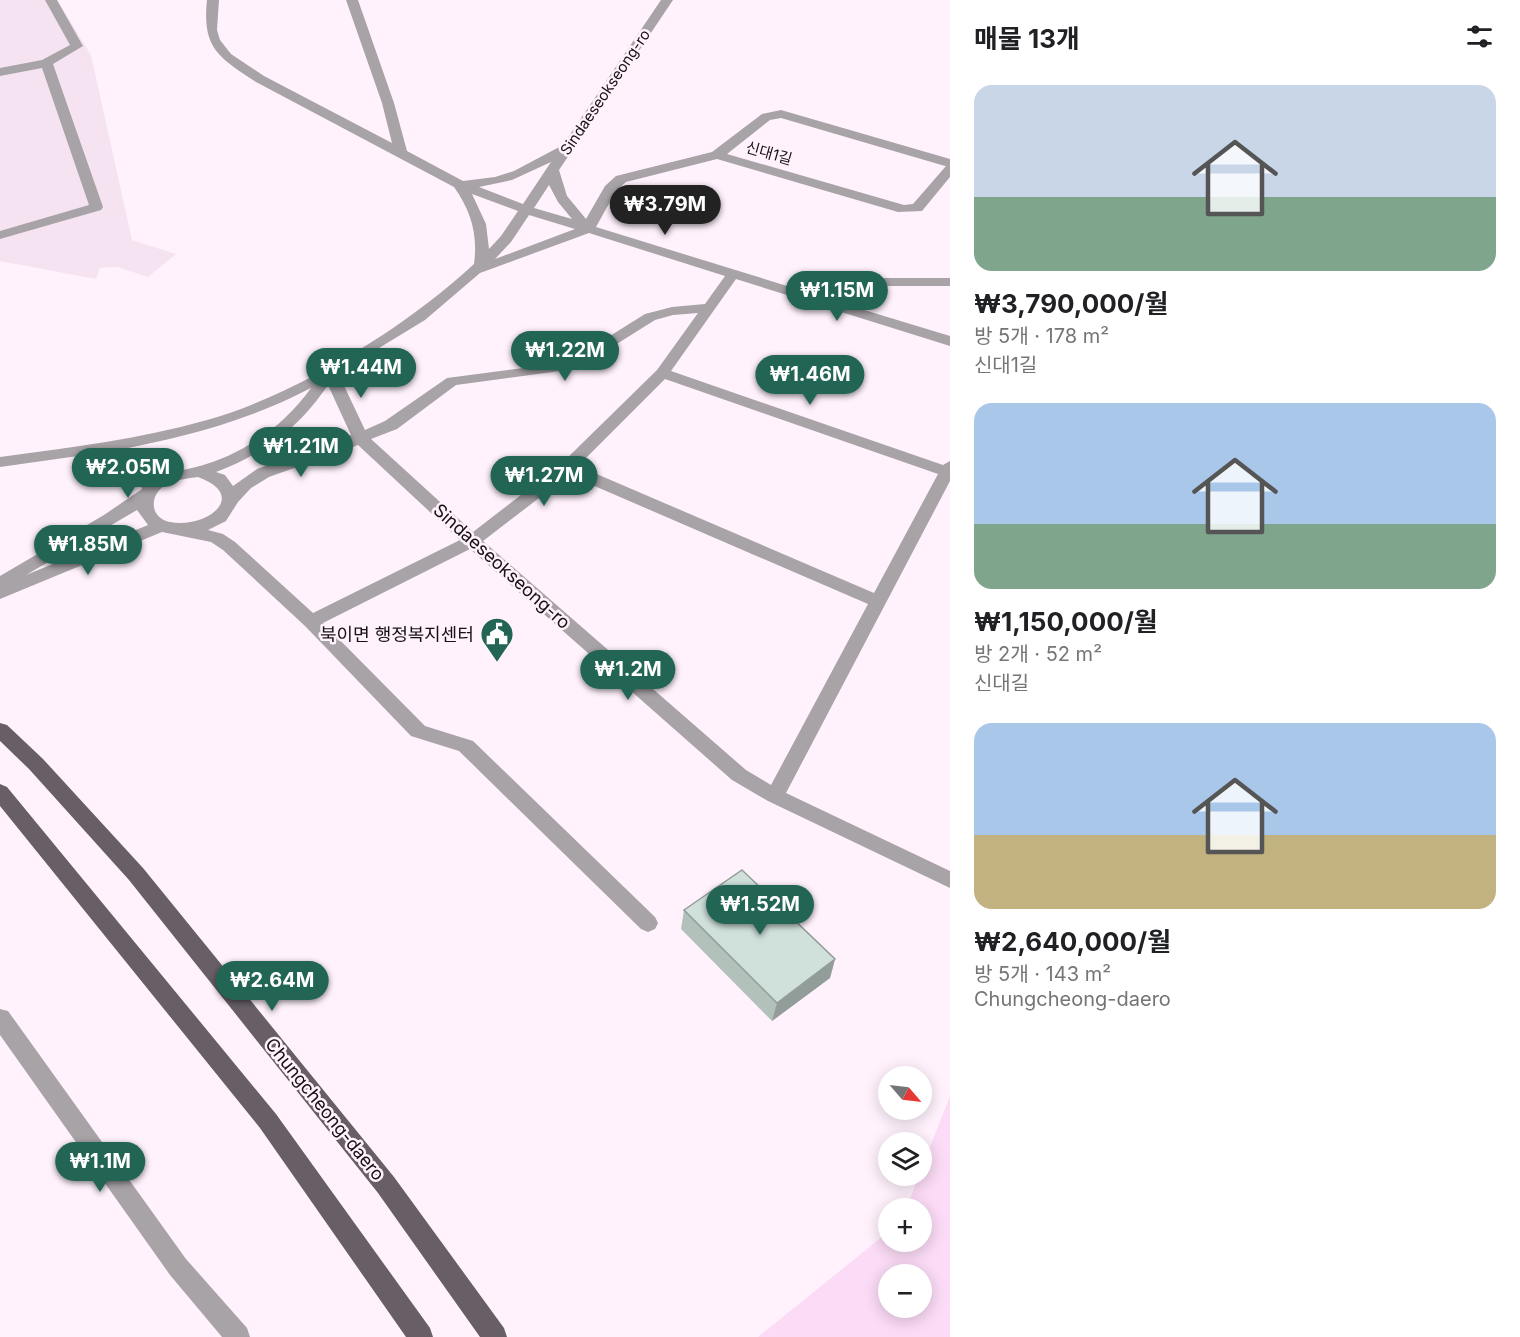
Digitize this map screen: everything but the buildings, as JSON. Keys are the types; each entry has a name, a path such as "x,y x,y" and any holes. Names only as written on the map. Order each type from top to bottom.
{"main road":[{"name":"Chungcheong-daero","path":"0,730 36,764 136,874 386,1185 495,1337"},
{"path":"0,792 268,1121 421,1337"}],"street":[{"path":"0,72 46,63 77,46 51,0"},
{"path":"213,0 209,23 211,38 220,50 236,63 260,79 459,184 527,210 950,341"},
{"path":"352,0 388,103 401,154"},
{"name":"Sindaeseokseong-ro","path":"0,462 126,443 211,424 282,398 406,328 480,269 506,239 667,0"},
{"path":"0,235 96,207 46,63"},
{"path":"717,155 766,117 781,114 950,163"},
{"path":"459,184 502,181 521,175 569,146"},
{"name":"신대1길","path":"588,229 610,189 621,179 717,155 903,209 917,208 950,169"},
{"path":"553,171 556,189 563,202 588,229"},
{"path":"459,184 474,205 480,224 484,245 480,269 588,229"},
{"path":"311,622 472,541 567,468 662,373 733,274"},
{"path":"814,298 852,287 882,282 950,282"},
{"path":"185,530 210,524 245,484 263,473 361,439 391,425 452,381 555,368 583,358 650,317 672,311 709,308"},
{"path":"0,584 32,562 123,512 171,476 220,466 267,441 297,417 330,372"},
{"name":"Sindaeseokseong-ro","path":"330,372 361,439 472,541 739,775 775,796 950,880"},
{"path":"662,373 949,469 775,796"},
{"path":"75,451 105,454 129,461 144,469 150,480 146,513 152,520 161,526 217,538 229,546 311,622 417,731 466,746 648,923"},
{"path":"567,468 879,602"},
{"path":"198,472 219,479 230,492 223,524 229,546"},
{"path":"0,593 161,526"},
{"path":"0,1018 178,1267 238,1337"}],"shaded area":[{"path":"0,0 57,0 91,55 132,240 176,254 148,277 117,267 100,268 96,279 0,261"},
{"path":"950,1096 950,1337 758,1337 878,1240 878,1252 932,1252 932,1198 910,1198 915,1186 932,1186 932,1142"}],"place":[{"name":"북이면 행정복지센터","path":"497,663"}]}
